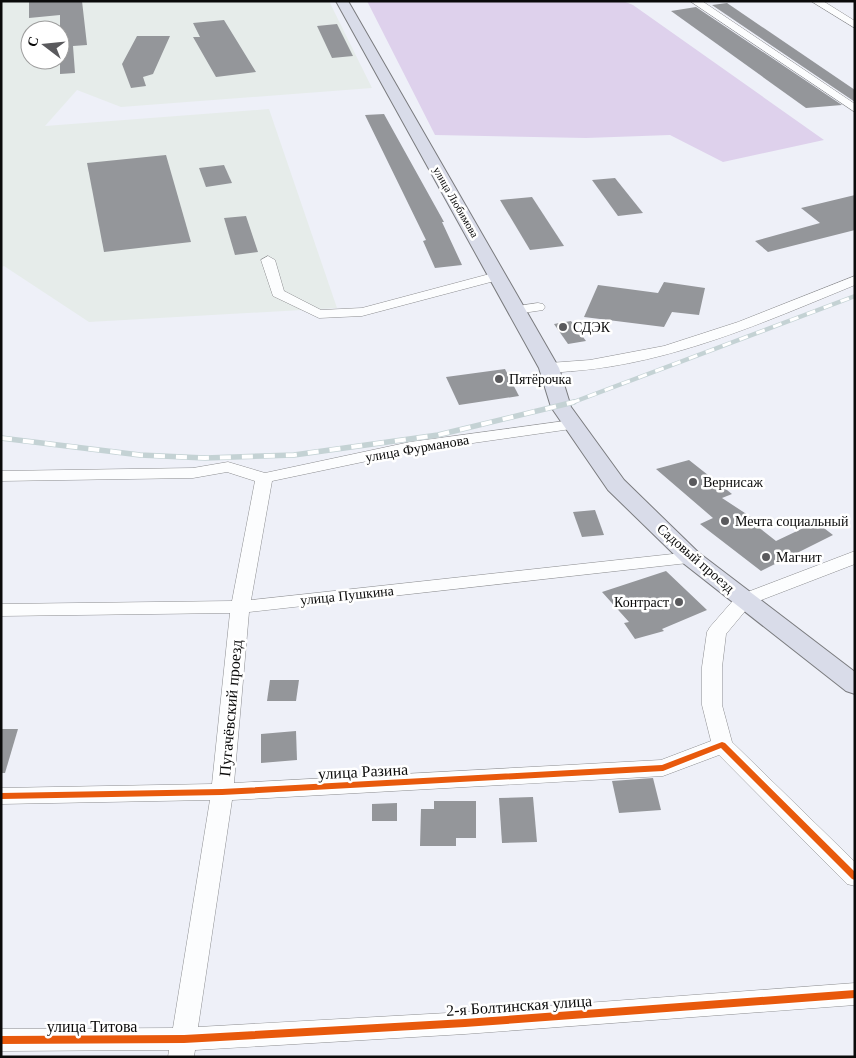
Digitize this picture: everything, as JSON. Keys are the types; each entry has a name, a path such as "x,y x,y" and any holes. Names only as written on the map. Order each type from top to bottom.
{"main road":[{"name":"улица Любимова","path":"342,1 549,368 566,416"},
{"name":"Садовый проезд","path":"566,416 616,485 691,558 855,685"}],"street":[{"path":"695,1 855,109"},
{"path":"816,1 855,25"},
{"path":"268,260 278,293 319,314 362,312 497,276"},
{"path":"549,368 602,363 663,352 704,340 855,280"},
{"path":"516,310 538,307"},
{"name":"улица Фурманова","path":"264,478 410,446 566,416"},
{"path":"1,476 193,473 228,467 264,478"},
{"name":"Пугачёвский проезд","path":"183,1048 222,792 240,607 264,478"},
{"path":"855,557 744,600 717,632 712,667 712,705 722,745 855,877"},
{"name":"улица Пушкина","path":"1,610 240,607 691,558"},
{"name":"улица Разина","path":"1,796 222,792 663,768 722,745"},
{"name":"2-я Болтинская улица","path":"183,1048 465,1023 855,994"},
{"name":"улица Титова","path":"1,1040 183,1048"}],"shaded area":[{"path":"1,1 329,1 372,88 121,107 77,90 45,126 269,109 337,308 89,322 4,266 1,267"},
{"path":"367,1 623,1 633,5 824,140 723,162 670,135 586,138 435,135"}],"building":[{"path":"29,1 82,1 87,45 73,46 75,73 60,74 60,70 70,70 70,20 60,20 60,15 29,18"},
{"path":"727,3 855,90 855,102 712,5"},
{"path":"696,7 842,105 806,108 671,11"},
{"path":"224,20 256,72 216,77 193,37 200,37 193,23"},
{"path":"337,24 353,56 332,58 317,26"},
{"path":"137,36 170,36 153,74 143,77 146,86 131,88 122,64"},
{"path":"384,114 444,222 442,222 462,265 435,268 423,241 426,240 365,115"},
{"path":"166,155 191,242 104,252 87,163"},
{"path":"224,165 232,183 206,187 199,168"},
{"path":"615,178 643,213 618,216 592,180"},
{"path":"855,195 855,230 768,252 755,241 820,223 801,208"},
{"path":"532,197 564,246 530,250 500,200"},
{"path":"246,216 258,252 235,255 224,218"},
{"path":"664,282 705,288 699,315 672,312 664,327 584,317 598,285 658,293"},
{"path":"571,321 586,341 568,344 554,324"},
{"path":"505,369 519,396 459,405 446,377"},
{"path":"689,460 732,494 722,498 751,517 748,519 776,541 816,522 833,535 761,571 700,524 713,518 656,469"},
{"path":"595,510 604,535 582,537 573,512"},
{"path":"666,571 707,610 662,629 664,631 635,639 624,623 629,622 602,592"},
{"path":"270,680 299,680 296,701 267,701"},
{"path":"1,729 18,729 5,773 1,773"},
{"path":"296,731 297,760 261,763 261,734"},
{"path":"653,778 661,810 619,813 612,781"},
{"path":"533,797 537,842 502,843 499,798"},
{"path":"434,801 476,801 476,838 456,838 456,846 420,846 421,809 434,809"},
{"path":"397,803 397,821 372,821 372,804"}],"railway":[{"path":"573,402 855,296"},
{"path":"1,438 140,455 205,458 294,455 438,435 573,402"}],"cycle path":[{"path":"1,796 222,792 663,768 722,745 855,877"},
{"path":"1,1040 184,1039 465,1023 855,994"}],"place":[{"name":"СДЭК","path":"563,327"},
{"name":"Пятёрочка","path":"499,379"},
{"name":"Вернисаж","path":"693,482"},
{"name":"Мечта социальный","path":"725,521"},
{"name":"Магнит","path":"766,557"},
{"name":"Контраст","path":"679,602"}]}
